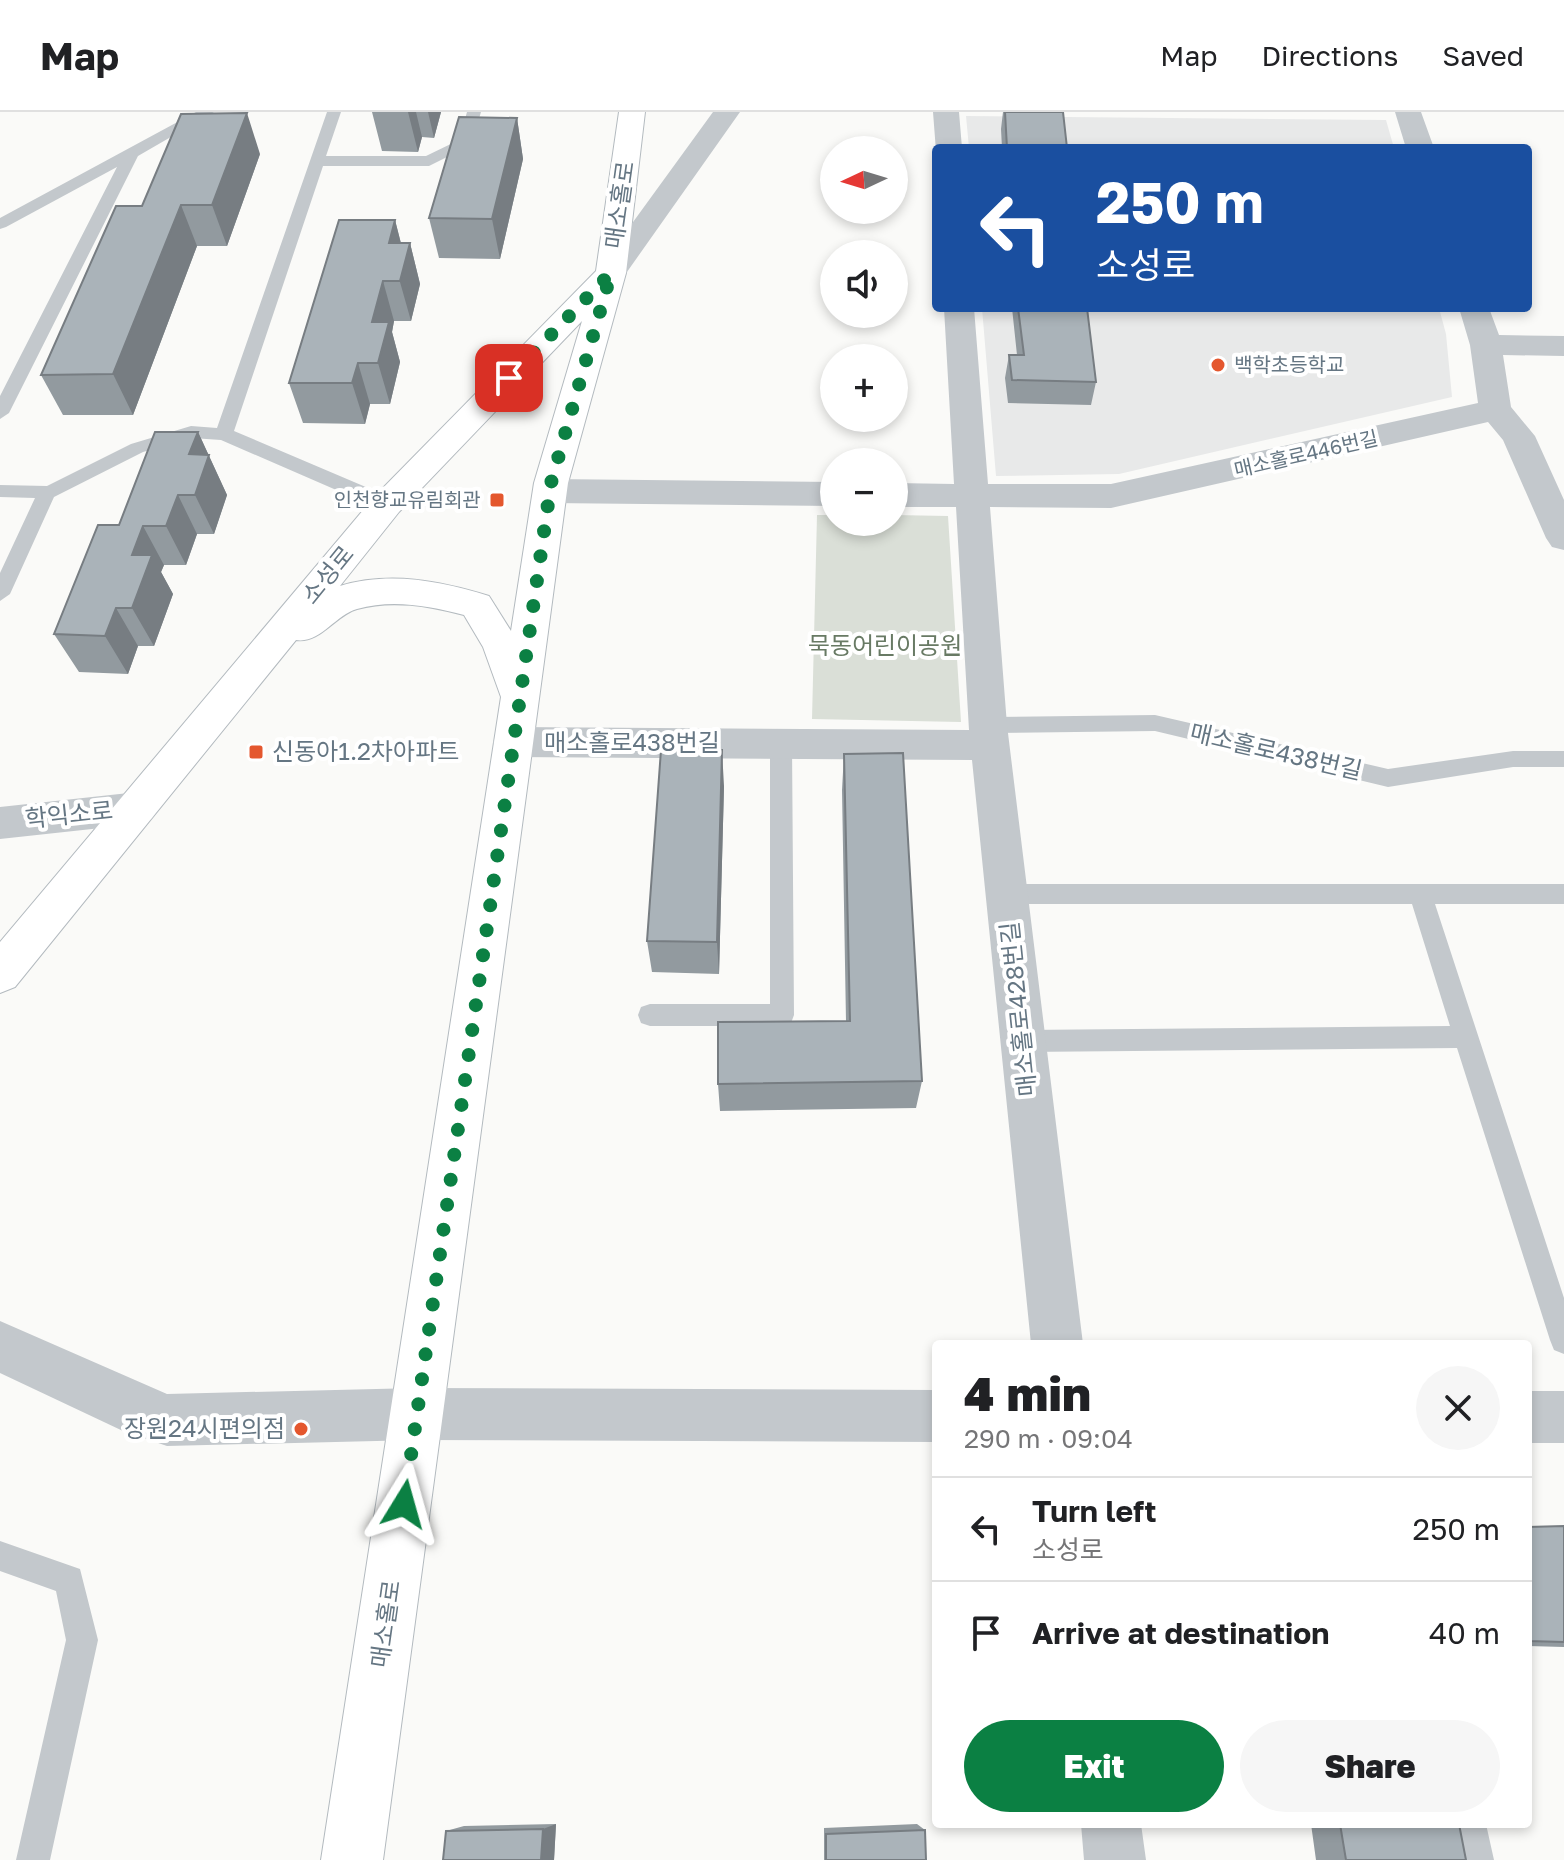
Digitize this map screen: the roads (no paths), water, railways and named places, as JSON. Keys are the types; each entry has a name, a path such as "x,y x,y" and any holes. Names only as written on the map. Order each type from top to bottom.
{"main road":[{"name":"매소홀로","path":"352,1860 550,491 611,273 632,112"},
{"name":"소성로","path":"0,974 387,504 611,273"},
{"path":"263,655 346,597 414,590 476,605 501,646 520,699"}],"street":[{"name":"소성로","path":"611,273 727,112"},
{"path":"946,112 948,144"},
{"path":"1408,112 1419,144"},
{"path":"959,312 989,735 1006,894"},
{"path":"1475,312 1486,345 1495,410 1518,436 1564,538"},
{"path":"1486,345 1564,346"},
{"name":"매소홀로446번길","path":"908,495 1111,496 1495,410"},
{"path":"550,491 820,494"},
{"name":"매소홀로438번길","path":"513,742 781,744 989,735"},
{"name":"학익소로","path":"0,823 138,808"},
{"name":"매소홀로428번길","path":"1006,894 1057,1340"},
{"path":"6,1361 167,1420 417,1414 932,1416"},
{"path":"1532,1417 1564,1417"},
{"path":"1111,1828 1115,1860"}],"lane":[{"path":"158,139 162,112"},
{"path":"0,224 207,112"},
{"path":"224,434 334,112"},
{"path":"317,161 429,161 466,142 474,112"},
{"path":"0,413 131,154"},
{"path":"0,491 47,492 137,448 191,432 224,434 387,504"},
{"path":"0,594 47,492"},
{"name":"매소홀로438번길","path":"989,735 1155,723 1388,778 1513,759 1564,759"},
{"path":"650,1015 782,1015 781,744"},
{"name":"매소홀로428번길","path":"1006,894 1564,894"},
{"path":"1420,894 1564,1340"},
{"path":"1023,1041 1466,1037"},
{"path":"0,1556 69,1580 82,1640 33,1860"},
{"path":"1470,1828 1477,1860"}],"place":[{"name":"백학초등학교","path":"1218,365"},
{"name":"인천향교유림회관","path":"497,500"},
{"name":"신동아1.2차아파트","path":"256,752"},
{"name":"장원24시편의점","path":"301,1429"}],"park label":[{"name":"묵동어린이공원","path":"885,646"}]}
